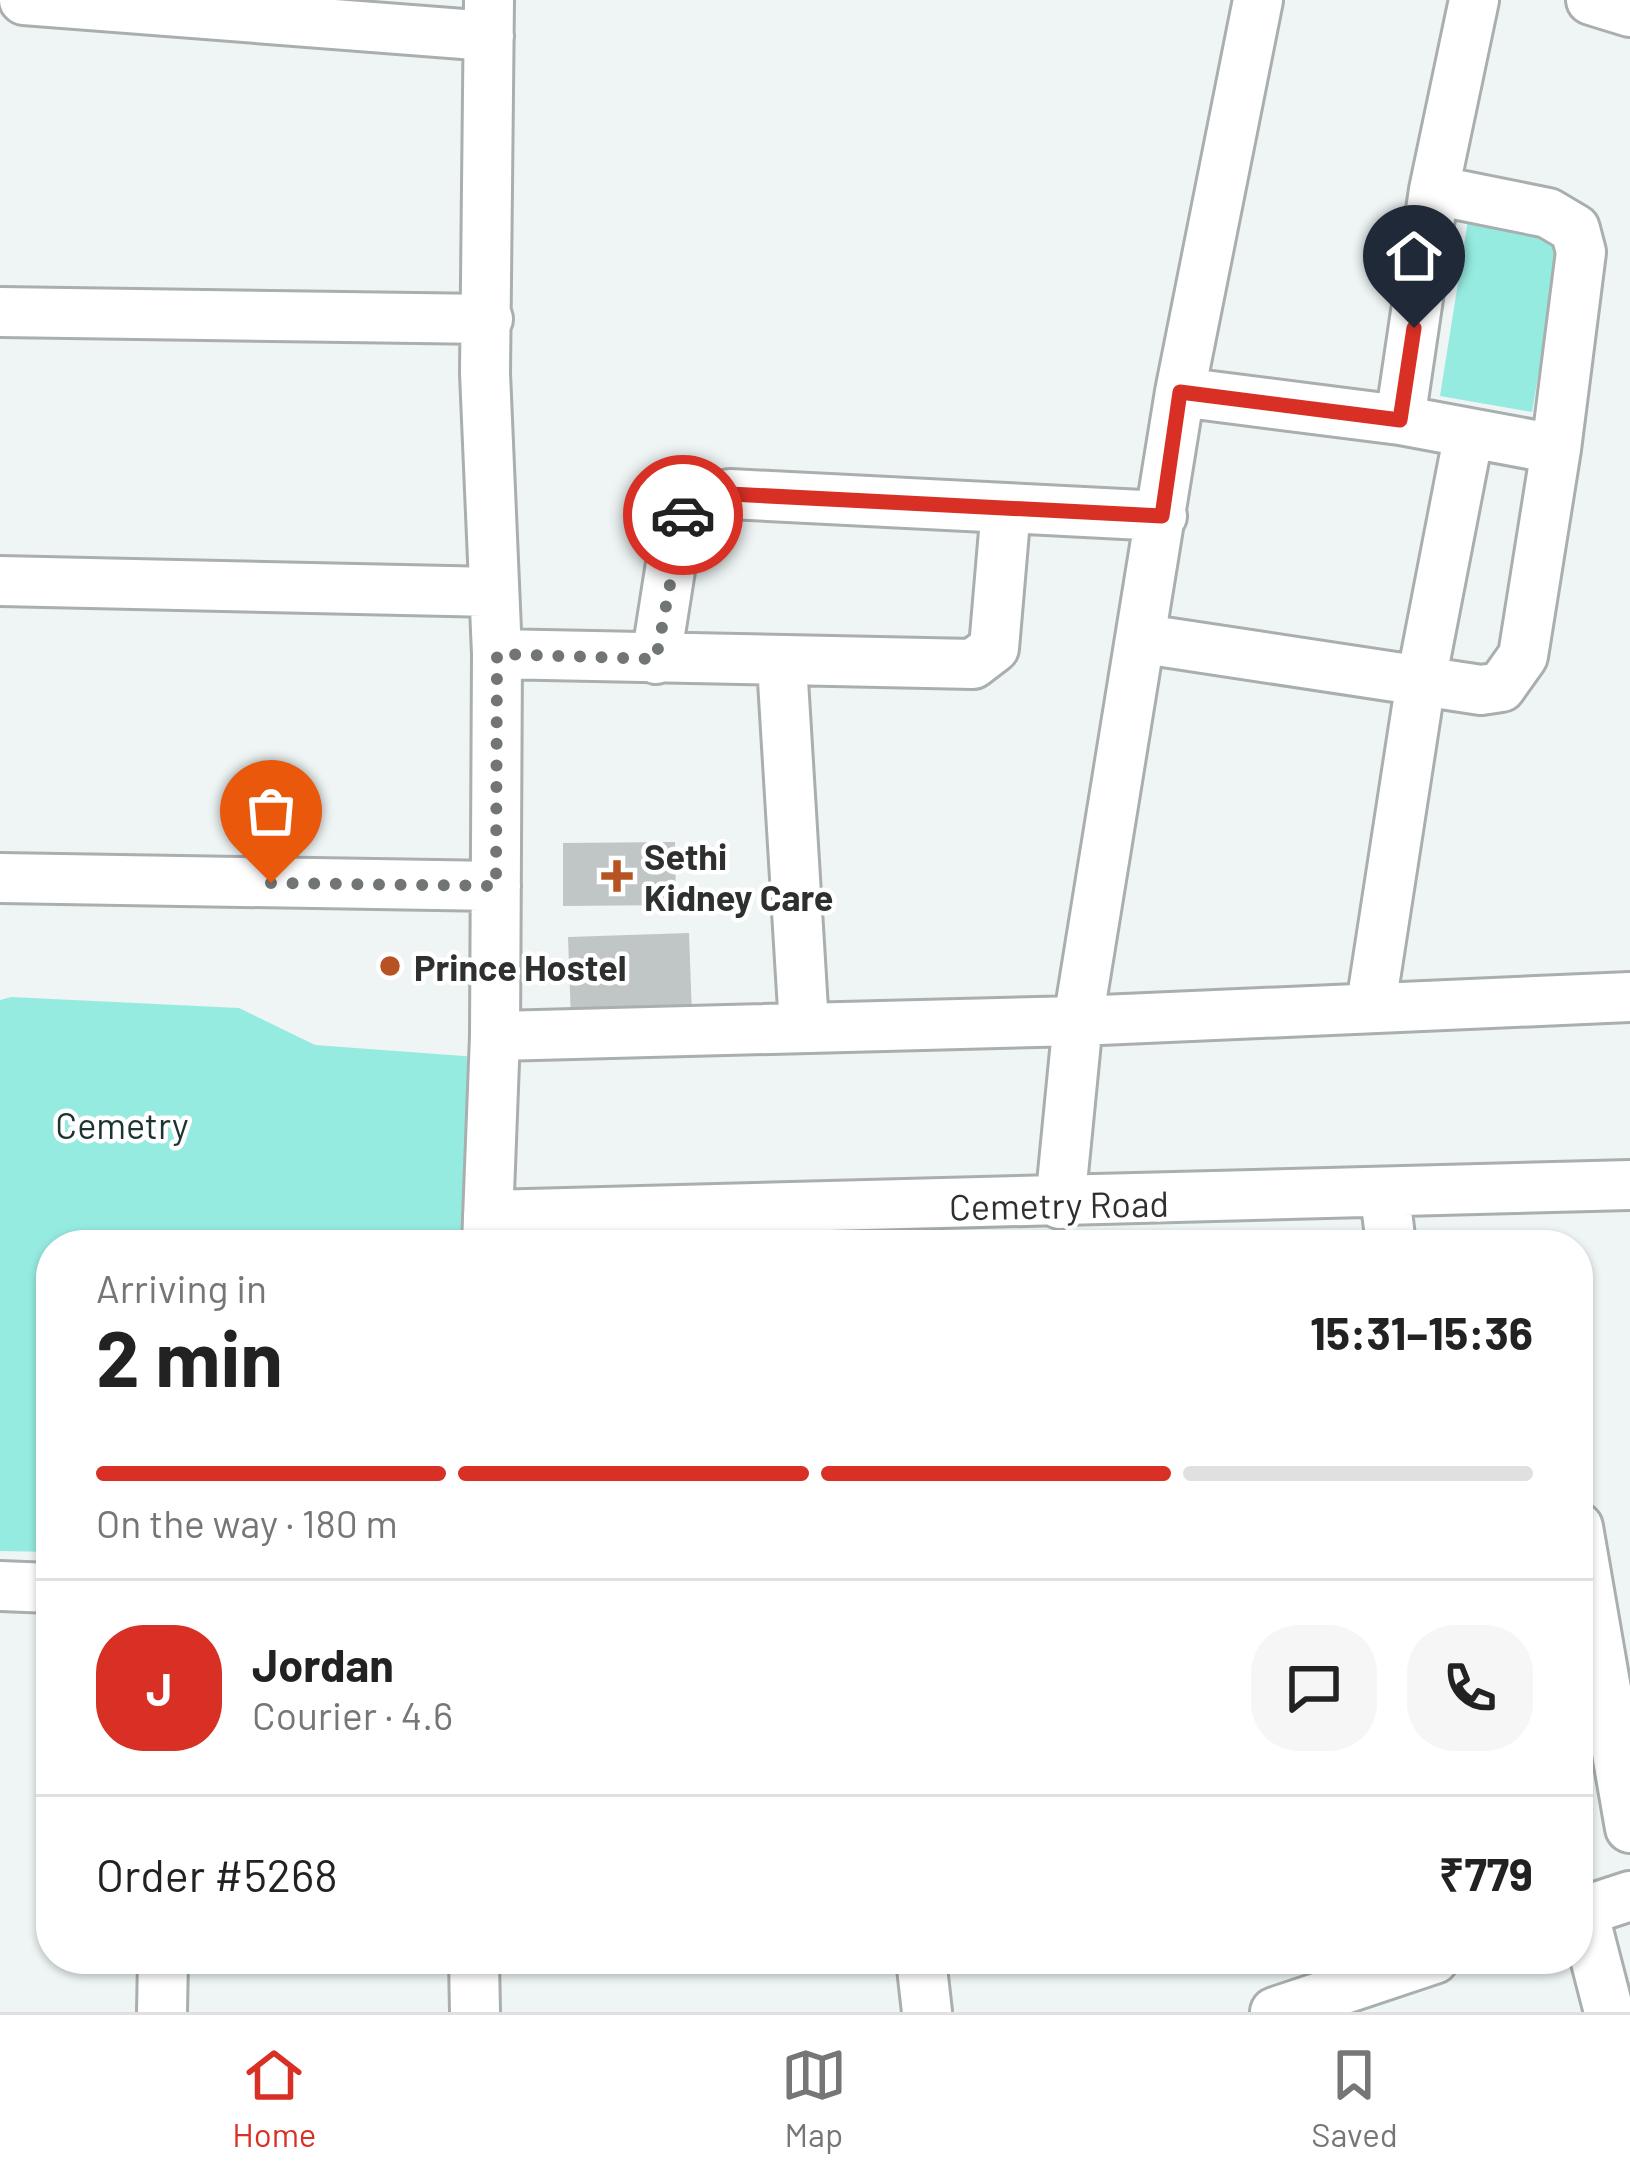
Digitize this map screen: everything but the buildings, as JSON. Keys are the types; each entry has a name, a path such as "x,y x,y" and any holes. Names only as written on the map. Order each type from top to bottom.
{"street":[{"path":"24,0 489,18 488,319 497,654 495,1036 487,1230"},
{"path":"1060,1204 1078,1021 1144,639 1180,392 1258,0"},
{"path":"1400,420 1434,190 1474,0"},
{"path":"1592,0 1630,12"},
{"path":"1144,639 1480,690 1511,679 1529,625 1581,252 1575,230 1548,214 1434,190"},
{"path":"0,312 488,319"},
{"path":"1180,392 1400,420 1556,449"},
{"path":"1371,1005 1421,681 1469,433"},
{"path":"656,659 676,532 692,502 730,494 1162,516"},
{"path":"497,654 942,668 988,657 997,633 1006,508"},
{"path":"0,581 494,592"},
{"path":"782,664 804,1026"},
{"path":"0,878 496,886"},
{"path":"495,1036 1078,1021 1630,997"},
{"name":"Cemetry Road","path":"487,1230 1630,1185"},
{"path":"1385,1195 1389,1230"},
{"path":"0,1586 36,1587"},
{"path":"1593,1614 1630,1828"},
{"path":"1593,1908 1630,1895"},
{"path":"1593,1957 1609,2012"},
{"path":"162,2012 163,1974"},
{"path":"474,1974 475,2012"},
{"path":"923,1974 927,2012"},
{"path":"1275,2012 1389,1974"}],"green space":[{"path":"1468,220 1562,235 1532,412 1440,396"},
{"name":"Cemetry","path":"0,1000 239,1008 315,1045 477,1057 469,1230 36,1230 36,1552 0,1551"}],"way so far":[{"path":"271,883 496,886 497,654 656,659 676,532 683,515"}],"place":[{"name":"Sethi Kidney Care","path":"617,876"},
{"name":"Prince Hostel","path":"390,966"}],"route":[{"path":"683,515 692,502 730,494 1162,516 1180,392 1400,420 1414,328"}]}
